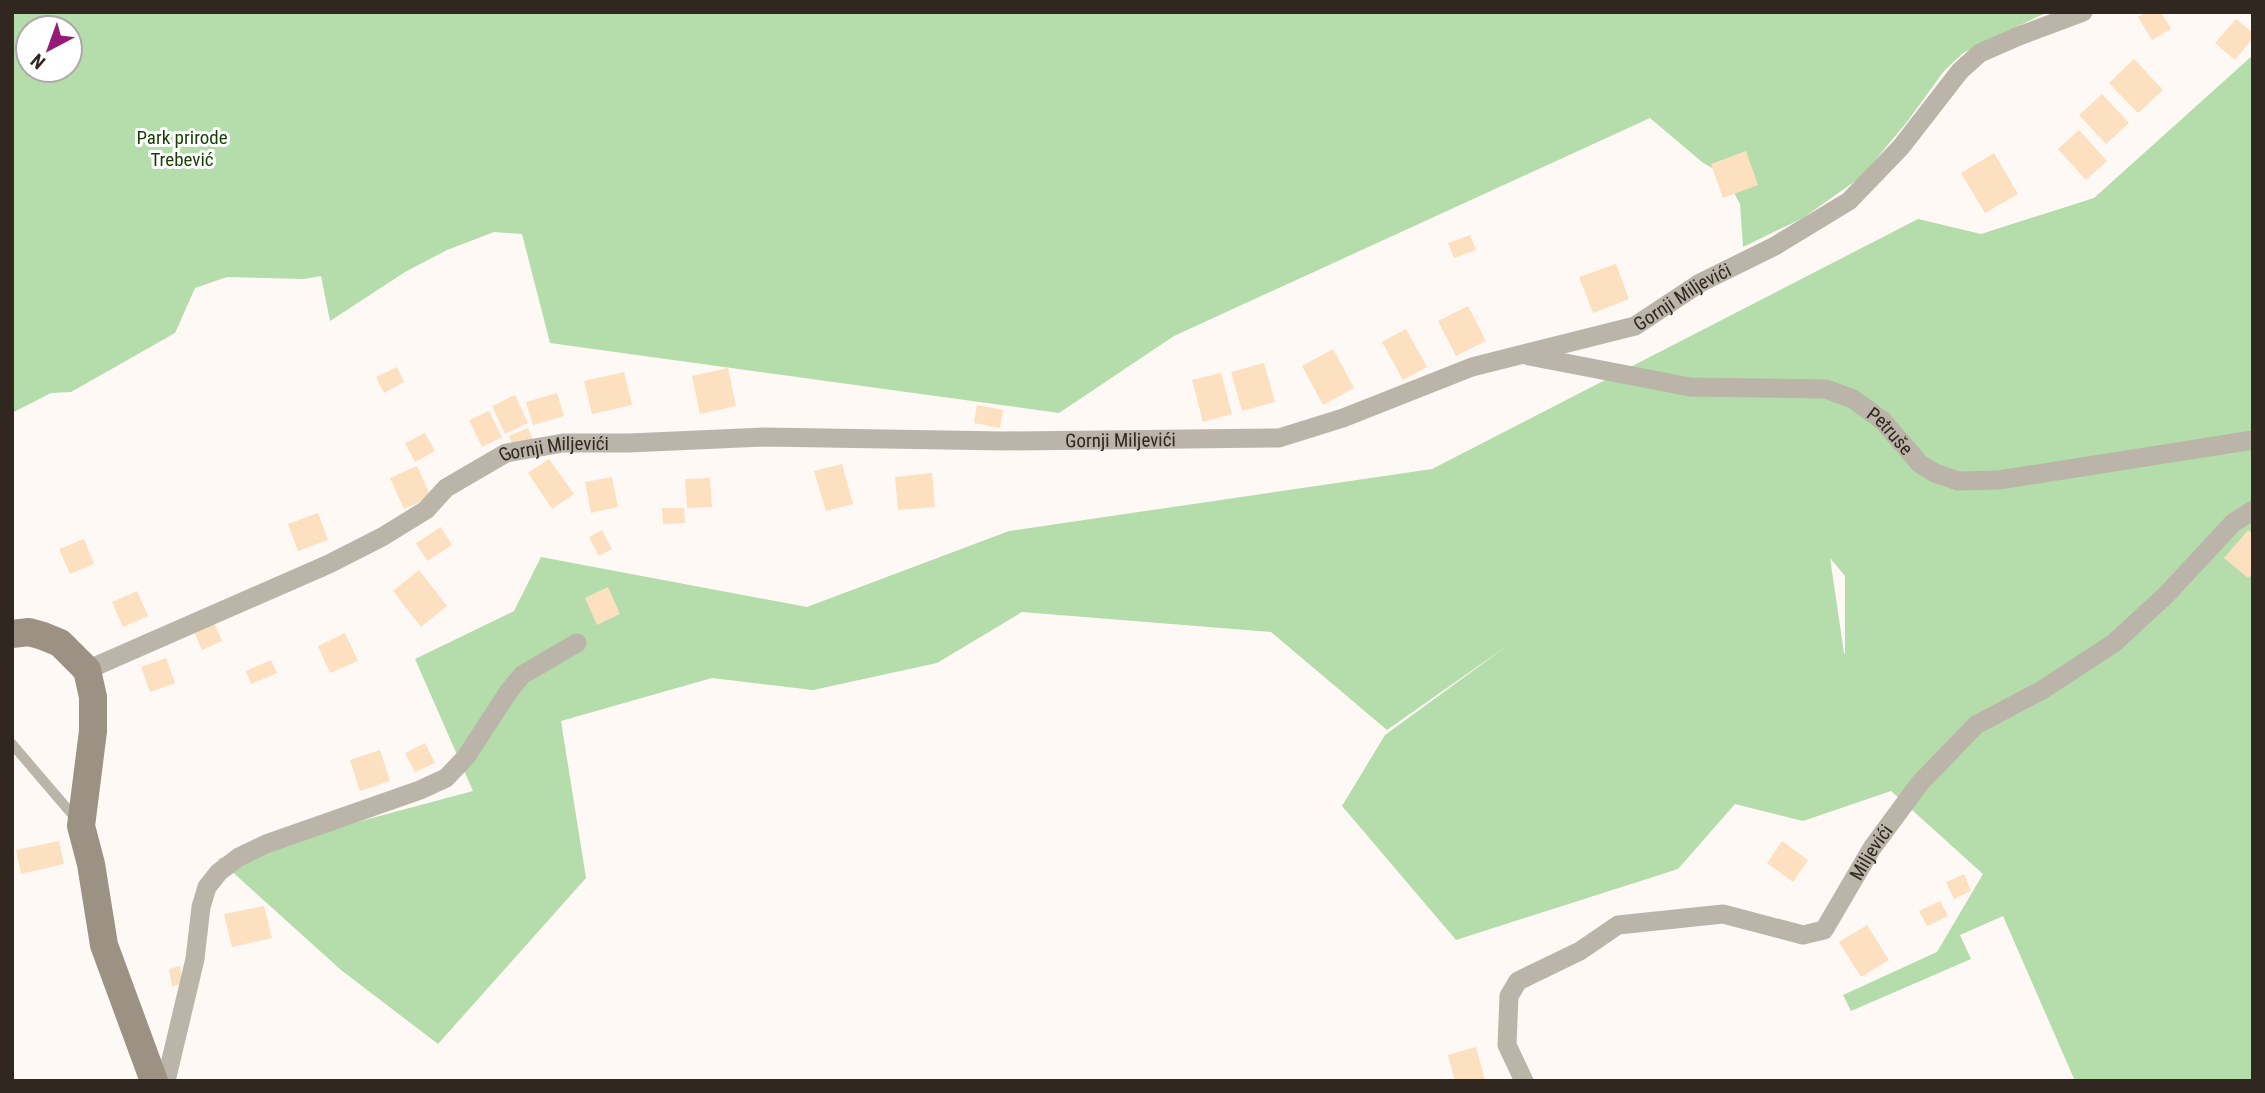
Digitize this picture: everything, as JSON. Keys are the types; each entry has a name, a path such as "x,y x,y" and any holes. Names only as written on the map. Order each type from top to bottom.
{"main road":[{"path":"12,634 29,632 60,643 87,670 93,697 93,732 81,825 91,864 104,946 154,1081"}],"street":[{"name":"Gornji Miljevići","path":"87,670 329,564 382,537 426,510 446,488 506,453 563,443 765,437 1005,441 1279,438 1343,418 1472,367 1635,326 1700,284 1775,246 1849,201 1901,147 1960,71 1980,53 2083,12"},
{"name":"Petruše","path":"1521,355 1690,387 1826,389 1853,399 1883,421 1920,464 1934,473 1958,481 1999,480 2253,440"},
{"name":"Miljevići","path":"1524,1081 1507,1045 1509,996 1518,981 1580,951 1618,925 1723,914 1803,935 1824,930 1872,848 1920,783 1976,725 2042,690 2114,643 2166,595 2233,523 2253,510"},
{"path":"166,1081 195,959 201,907 207,887 219,872 239,857 266,844 420,790 446,778 466,757 509,691 522,676 577,643"}],"lane":[{"path":"12,744 81,825"}],"green space":[{"name":"Park prirode Trebević","path":"12,12 2050,12 1963,53 1944,71 1907,122 1861,177 1803,218 1743,247 1740,204 1725,176 1702,162 1650,118 1174,336 1059,413 550,343 522,234 494,232 447,250 405,272 330,321 321,276 304,279 227,277 195,288 175,333 71,392 51,393 12,413"},
{"path":"2253,55 2253,1081 2075,1081 2003,916 1960,935 1971,959 1851,1011 1843,995 1937,952 1983,874 1891,791 1803,821 1735,804 1678,869 1456,940 1342,806 1385,735 1511,643 1387,730 1271,632 1022,612 937,663 813,690 712,678 561,721 586,878 438,1044 341,970 218,859 473,791 415,659 514,611 541,557 807,607 1009,531 1432,469 1918,219 1981,234 2094,198","holes":["1830,558 1845,576 1845,654"]}],"building":[{"path":"2147,12 2161,12 2171,29 2152,40 2138,17"},
{"path":"2236,19 2253,33 2253,38 2235,60 2215,43"},
{"path":"2134,59 2163,90 2138,113 2109,83"},
{"path":"2102,94 2129,123 2106,144 2079,115"},
{"path":"2079,130 2107,161 2086,180 2058,149"},
{"path":"1746,151 1758,185 1723,198 1711,164"},
{"path":"1994,153 2018,194 1985,213 1961,173"},
{"path":"1470,235 1476,250 1454,258 1448,243"},
{"path":"1616,264 1629,299 1593,313 1579,277"},
{"path":"1468,306 1486,341 1456,356 1438,321"},
{"path":"1406,329 1427,367 1403,380 1382,342"},
{"path":"1333,349 1354,388 1323,405 1302,366"},
{"path":"1264,363 1275,402 1242,411 1231,372"},
{"path":"397,367 404,382 384,393 376,377"},
{"path":"728,368 736,406 700,414 692,376"},
{"path":"624,372 632,405 592,414 584,381"},
{"path":"1221,373 1232,414 1203,422 1192,380"},
{"path":"557,393 564,416 533,425 526,402"},
{"path":"515,395 528,423 505,434 492,406"},
{"path":"977,405 1003,410 1000,428 974,423"},
{"path":"489,411 502,437 482,447 469,420"},
{"path":"528,428 533,440 514,448 509,436"},
{"path":"425,433 435,451 415,462 405,443"},
{"path":"549,459 574,494 552,509 528,473"},
{"path":"842,464 853,504 826,511 814,471"},
{"path":"417,466 431,497 404,509 390,478"},
{"path":"932,473 935,507 898,510 895,477"},
{"path":"612,477 618,507 591,513 585,482"},
{"path":"710,478 712,507 687,508 685,479"},
{"path":"662,508 684,508 685,523 663,524"},
{"path":"318,513 328,540 298,551 288,524"},
{"path":"441,527 452,545 427,561 416,543"},
{"path":"602,530 612,549 599,556 589,537"},
{"path":"2248,530 2253,534 2253,573 2248,578 2224,558"},
{"path":"84,539 94,564 70,574 59,549"},
{"path":"419,570 447,606 421,627 393,591"},
{"path":"608,587 620,614 597,625 585,598"},
{"path":"137,591 148,616 123,627 112,602"},
{"path":"213,620 222,641 202,650 193,629"},
{"path":"345,633 358,661 330,673 318,646"},
{"path":"166,658 175,683 150,692 141,667"},
{"path":"271,660 277,673 251,684 246,671"},
{"path":"425,743 435,763 415,772 405,753"},
{"path":"380,750 390,781 360,791 350,760"},
{"path":"59,841 64,864 21,874 16,850"},
{"path":"1782,841 1808,860 1793,882 1767,863"},
{"path":"1964,874 1971,891 1954,899 1946,882"},
{"path":"1940,901 1948,916 1927,926 1919,911"},
{"path":"264,906 272,938 232,947 224,914"},
{"path":"1867,925 1889,960 1861,977 1839,942"},
{"path":"180,966 183,984 172,986 169,969"},
{"path":"1476,1047 1485,1081 1455,1081 1448,1055"}]}
